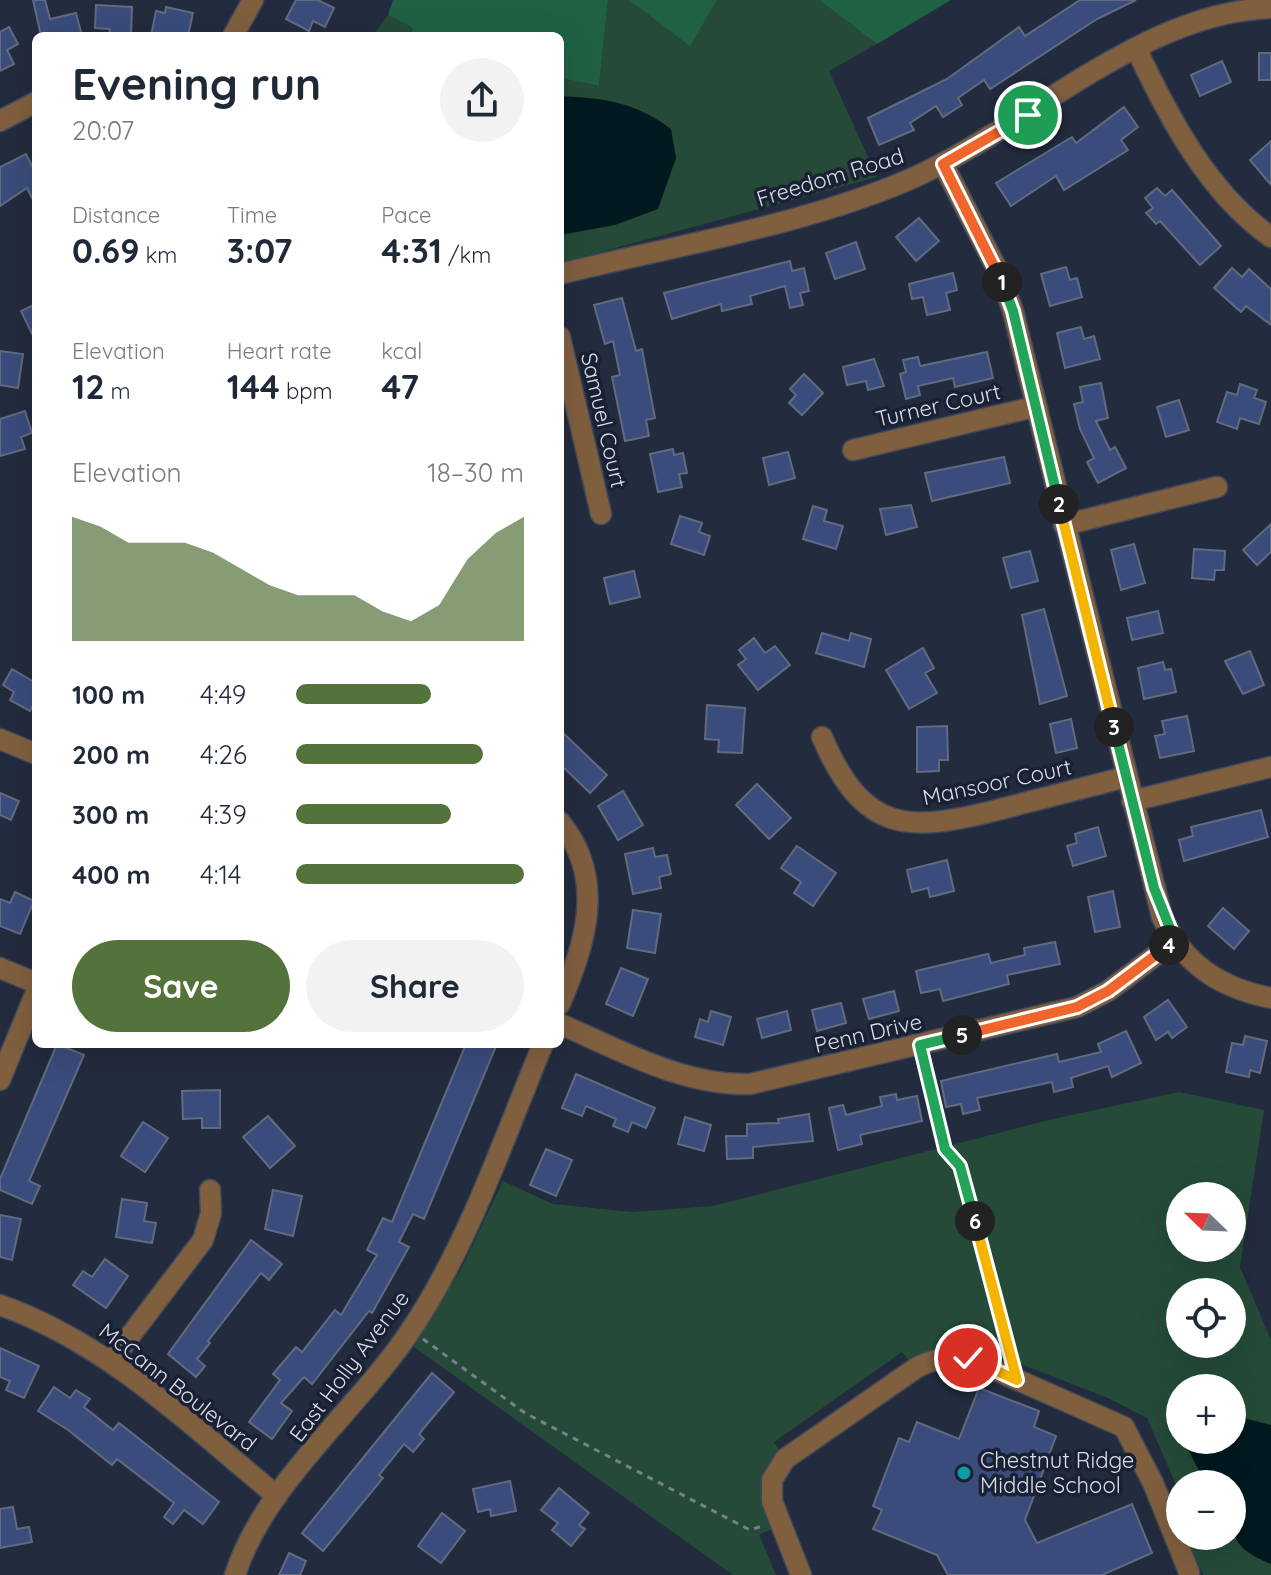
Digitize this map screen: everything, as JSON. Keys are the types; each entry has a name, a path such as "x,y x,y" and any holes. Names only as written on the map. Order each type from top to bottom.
{"street":[{"path":"235,32 253,0"},
{"name":"Freedom Road","path":"564,273 829,208 896,185 943,164 1136,48 1195,23 1264,5"},
{"path":"1136,48 1174,124 1198,158 1237,206 1271,237"},
{"path":"0,121 32,104"},
{"path":"943,164 1009,298 1154,888 1175,941 1194,963 1223,984 1271,998"},
{"name":"Samuel Court","path":"564,354 601,514"},
{"name":"Turner Court","path":"853,450 1034,407"},
{"path":"1064,525 1217,487"},
{"name":"Mansoor Court","path":"822,737 851,792 880,813 907,823 951,821 1126,777"},
{"path":"0,739 32,752"},
{"path":"1132,801 1271,767"},
{"path":"564,830 584,870 589,905 582,950 564,994"},
{"name":"Penn Drive","path":"564,1026 683,1075 735,1085 765,1082 1077,1007 1108,991 1175,941"},
{"path":"0,968 32,981"},
{"path":"0,1080 32,1002"},
{"name":"East Holly Avenue","path":"235,1575 252,1534 277,1496 410,1330 453,1256 541,1048"},
{"path":"111,1361 203,1240 211,1213 210,1190"},
{"name":"McCann Boulevard","path":"0,1305 77,1339 111,1361 277,1496"},
{"path":"801,1575 777,1521 772,1501 772,1480 785,1459 916,1368 931,1360 968,1358 1124,1427 1153,1483 1187,1574"}],"path":[{"path":"920,1045 945,1149 960,1166 1017,1380"},
{"path":"410,1330 525,1413 722,1516 750,1530 777,1521"}],"green space":[{"path":"393,0 608,0 599,86 564,79 564,32 412,32 413,28 388,15"},
{"path":"608,0 629,0 690,45 717,0 819,0 877,44 829,71 877,177 564,262 564,79 599,86"},
{"path":"629,0 717,0 690,46"},
{"path":"819,0 951,0 877,44"},
{"path":"388,15 413,28 412,32 375,32"},
{"path":"1179,1092 1264,1110 1246,1228 1246,1182 1166,1182 1166,1262 1241,1262 1245,1278 1166,1278 1166,1358 1246,1358 1246,1281 1271,1340 1271,1575 1203,1575 1192,1550 1246,1550 1246,1470 1170,1470 1147,1418 1108,1398 974,1346 932,1349 910,1362 902,1352 774,1442 780,1452 767,1470 762,1489 764,1508 772,1529 759,1535 776,1575 733,1575 414,1347 462,1267 503,1181 553,1204 632,1212 713,1206 1053,1119"}],"water":[{"path":"564,96 591,98 632,107 671,129 676,158 658,209 615,225 564,234"},
{"path":"1246,1419 1271,1425 1271,1564 1245,1550 1246,1470 1199,1470 1190,1454 1246,1454"}],"building":[{"path":"33,0 45,0 50,19 76,13 81,32 40,32"},
{"path":"296,0 318,0 334,8 325,27 313,21 309,31 286,19"},
{"path":"1080,0 1136,0 1097,19 990,89 984,80 958,98 962,105 943,117 936,106 910,123 914,130 879,145 868,118 947,79 1019,27 1025,36"},
{"path":"96,5 132,7 131,32 95,28"},
{"path":"166,7 193,13 189,32 152,32 156,11 165,13"},
{"path":"9,27 18,44 7,50 14,64 0,71 0,32"},
{"path":"1259,53 1271,53 1271,80 1259,80"},
{"path":"1222,61 1231,82 1200,96 1191,75"},
{"path":"1124,107 1138,127 1121,140 1128,150 1064,190 1056,176 1011,206 996,183 1072,137 1076,143"},
{"path":"1271,141 1271,185 1250,160"},
{"path":"26,154 32,166 32,198 27,188 0,206 0,167"},
{"path":"1157,188 1165,196 1172,190 1221,246 1200,265 1160,221 1156,224 1146,213 1153,208 1145,198"},
{"path":"919,218 939,241 916,261 896,237"},
{"path":"856,242 865,269 835,279 826,253"},
{"path":"790,261 792,271 804,268 809,291 800,293 803,305 790,308 785,286 750,296 752,304 722,311 721,304 672,319 664,293"},
{"path":"1066,267 1070,280 1077,278 1082,297 1050,306 1041,274"},
{"path":"1232,268 1242,277 1249,269 1271,289 1271,325 1246,306 1241,312 1214,288"},
{"path":"953,273 957,290 946,293 950,310 927,315 923,297 912,299 909,284"},
{"path":"622,298 636,351 642,349 655,418 646,420 649,436 625,441 612,377 620,375 613,341 605,344 594,305"},
{"path":"32,306 32,334 21,311"},
{"path":"1081,327 1084,339 1094,336 1100,359 1065,368 1057,333"},
{"path":"0,351 23,354 18,388 0,385"},
{"path":"987,352 993,378 955,387 953,378 918,386 920,395 906,399 900,374 906,372 903,360 918,357 920,366"},
{"path":"874,359 884,386 868,390 866,381 847,385 843,367"},
{"path":"804,374 823,393 802,415 789,403 796,395 790,389"},
{"path":"1101,383 1108,418 1096,421 1110,450 1115,447 1126,468 1098,483 1087,462 1094,458 1080,429 1074,404 1083,402 1080,387"},
{"path":"1240,384 1257,390 1254,398 1266,402 1259,424 1240,418 1237,429 1217,422 1227,392 1237,395"},
{"path":"1179,400 1189,430 1166,437 1157,407"},
{"path":"25,411 32,433 21,437 25,449 0,456 0,419"},
{"path":"673,449 674,455 683,453 687,473 679,474 682,487 658,492 650,454"},
{"path":"788,452 795,478 769,485 763,458"},
{"path":"1004,457 1010,483 932,501 925,473"},
{"path":"911,505 917,527 886,535 880,509"},
{"path":"813,506 827,510 824,521 843,526 836,549 803,539"},
{"path":"680,516 702,523 699,532 710,536 704,555 671,544"},
{"path":"1271,524 1271,552 1257,565 1243,550"},
{"path":"1134,544 1145,583 1121,590 1111,550"},
{"path":"1194,549 1225,551 1224,570 1215,570 1214,580 1192,578"},
{"path":"1030,551 1038,581 1011,588 1003,558"},
{"path":"634,571 640,597 610,604 604,578"},
{"path":"1044,609 1067,696 1040,704 1022,615"},
{"path":"1158,611 1163,633 1132,640 1127,618"},
{"path":"822,633 849,641 851,633 871,639 864,667 816,653"},
{"path":"754,638 765,653 775,646 790,665 758,690 738,665 746,659 739,650"},
{"path":"923,648 934,668 925,673 937,693 909,709 886,670"},
{"path":"1250,651 1264,685 1243,694 1225,661"},
{"path":"1163,662 1165,670 1171,669 1176,692 1144,699 1138,668"},
{"path":"12,669 32,681 30,711 10,700 14,692 3,685"},
{"path":"707,705 745,708 742,753 718,752 719,740 705,739"},
{"path":"1187,716 1194,751 1160,758 1155,736 1165,734 1162,721"},
{"path":"1071,719 1077,748 1056,753 1050,724"},
{"path":"947,726 948,760 939,760 939,771 917,772 917,727"},
{"path":"564,734 607,775 590,793 564,768"},
{"path":"757,784 791,818 769,839 736,805"},
{"path":"623,791 643,825 618,840 598,806"},
{"path":"0,793 19,801 11,820 0,815"},
{"path":"1261,810 1268,837 1184,861 1179,840 1193,836 1191,827"},
{"path":"1098,827 1106,856 1073,866 1067,846 1077,843 1075,834"},
{"path":"797,846 836,873 813,906 794,893 801,882 781,868"},
{"path":"653,848 655,857 667,855 671,874 659,877 661,888 633,894 625,854"},
{"path":"947,860 954,891 930,897 928,888 912,892 907,870"},
{"path":"1113,891 1120,927 1095,932 1088,897"},
{"path":"15,892 32,900 20,934 0,926 0,899 10,903"},
{"path":"1223,908 1249,931 1234,949 1208,926"},
{"path":"633,910 661,914 655,953 627,948"},
{"path":"1055,942 1060,964 1007,975 1009,984 943,1001 940,989 921,993 916,971 988,954 991,963 1025,955 1024,948"},
{"path":"621,968 648,979 633,1016 606,1004"},
{"path":"894,991 899,1011 869,1019 863,999"},
{"path":"1168,1000 1187,1027 1172,1038 1168,1032 1156,1040 1144,1017"},
{"path":"841,1003 846,1023 817,1031 812,1010"},
{"path":"711,1011 731,1017 723,1045 695,1037 700,1019 708,1022"},
{"path":"787,1011 791,1030 762,1038 757,1019"},
{"path":"1126,1031 1141,1063 1112,1077 1108,1066 1071,1078 1073,1087 1054,1092 1052,1082 977,1098 980,1110 963,1114 961,1104 946,1107 941,1081 1057,1054 1059,1062 1101,1052 1098,1044"},
{"path":"1245,1036 1267,1041 1260,1073 1250,1070 1249,1077 1226,1072 1232,1043 1243,1045"},
{"path":"55,1048 67,1048 84,1055 29,1181 40,1186 32,1204 0,1190 0,1179"},
{"path":"464,1048 495,1048 424,1219 413,1214 399,1242 409,1247 372,1313 369,1311 312,1384 304,1377 281,1403 292,1411 272,1439 249,1422 280,1380 273,1374 296,1347 302,1352 335,1310 341,1315 377,1255 367,1250 383,1218 392,1222"},
{"path":"576,1074 655,1108 646,1128 632,1122 628,1132 613,1126 616,1119 586,1106 582,1116 562,1108"},
{"path":"220,1090 220,1128 202,1128 202,1118 183,1119 182,1091"},
{"path":"896,1094 897,1100 917,1096 922,1121 860,1135 862,1144 838,1150 829,1108 843,1105 846,1115 882,1106 880,1097"},
{"path":"809,1114 813,1141 753,1147 753,1158 727,1159 726,1136 747,1136 747,1124 779,1123 778,1119"},
{"path":"268,1116 295,1146 270,1168 243,1137"},
{"path":"685,1117 711,1125 704,1151 678,1144"},
{"path":"143,1122 168,1138 145,1172 121,1156"},
{"path":"546,1149 572,1160 556,1196 530,1185"},
{"path":"273,1190 302,1196 293,1236 265,1229"},
{"path":"122,1199 147,1203 144,1221 156,1223 152,1243 116,1237"},
{"path":"0,1215 21,1219 12,1260 0,1257"},
{"path":"251,1240 282,1264 269,1280 261,1273 208,1341 210,1343 197,1359 205,1366 196,1377 168,1354"},
{"path":"105,1259 128,1276 106,1308 73,1285 83,1271 92,1277"},
{"path":"0,1348 39,1366 24,1398 6,1390 10,1381 0,1377"},
{"path":"432,1373 454,1392 419,1434 424,1439 413,1452 404,1444 379,1475 383,1478 323,1551 302,1533"},
{"path":"54,1387 70,1398 76,1390 90,1399 84,1407 113,1430 119,1423 219,1502 203,1524 184,1510 173,1524 164,1517 174,1503 117,1459 112,1465 38,1411"},
{"name":"Chestnut Ridge Middle School","path":"979,1388 1039,1411 1034,1427 1056,1436 1025,1520 1037,1543 1132,1504 1152,1553 1102,1575 948,1575 937,1555 873,1529 882,1510 873,1506 899,1438 909,1442 917,1422 959,1439"},
{"path":"510,1481 516,1511 491,1516 490,1509 478,1512 473,1489"},
{"path":"559,1488 589,1513 579,1525 585,1529 571,1546 552,1530 558,1523 541,1510"},
{"path":"13,1507 17,1529 29,1527 32,1542 0,1548 0,1509"},
{"path":"442,1513 465,1531 441,1563 418,1546"},
{"path":"289,1553 306,1561 300,1575 279,1575"}],"place":[{"name":"Chestnut Ridge Middle School","path":"964,1473"}],"route":[{"path":"968,1358 1017,1380 960,1166 945,1149 920,1045 1077,1007 1108,991 1175,941 1162,917 1154,888 1013,311 999,273 943,164 1028,115"}]}
